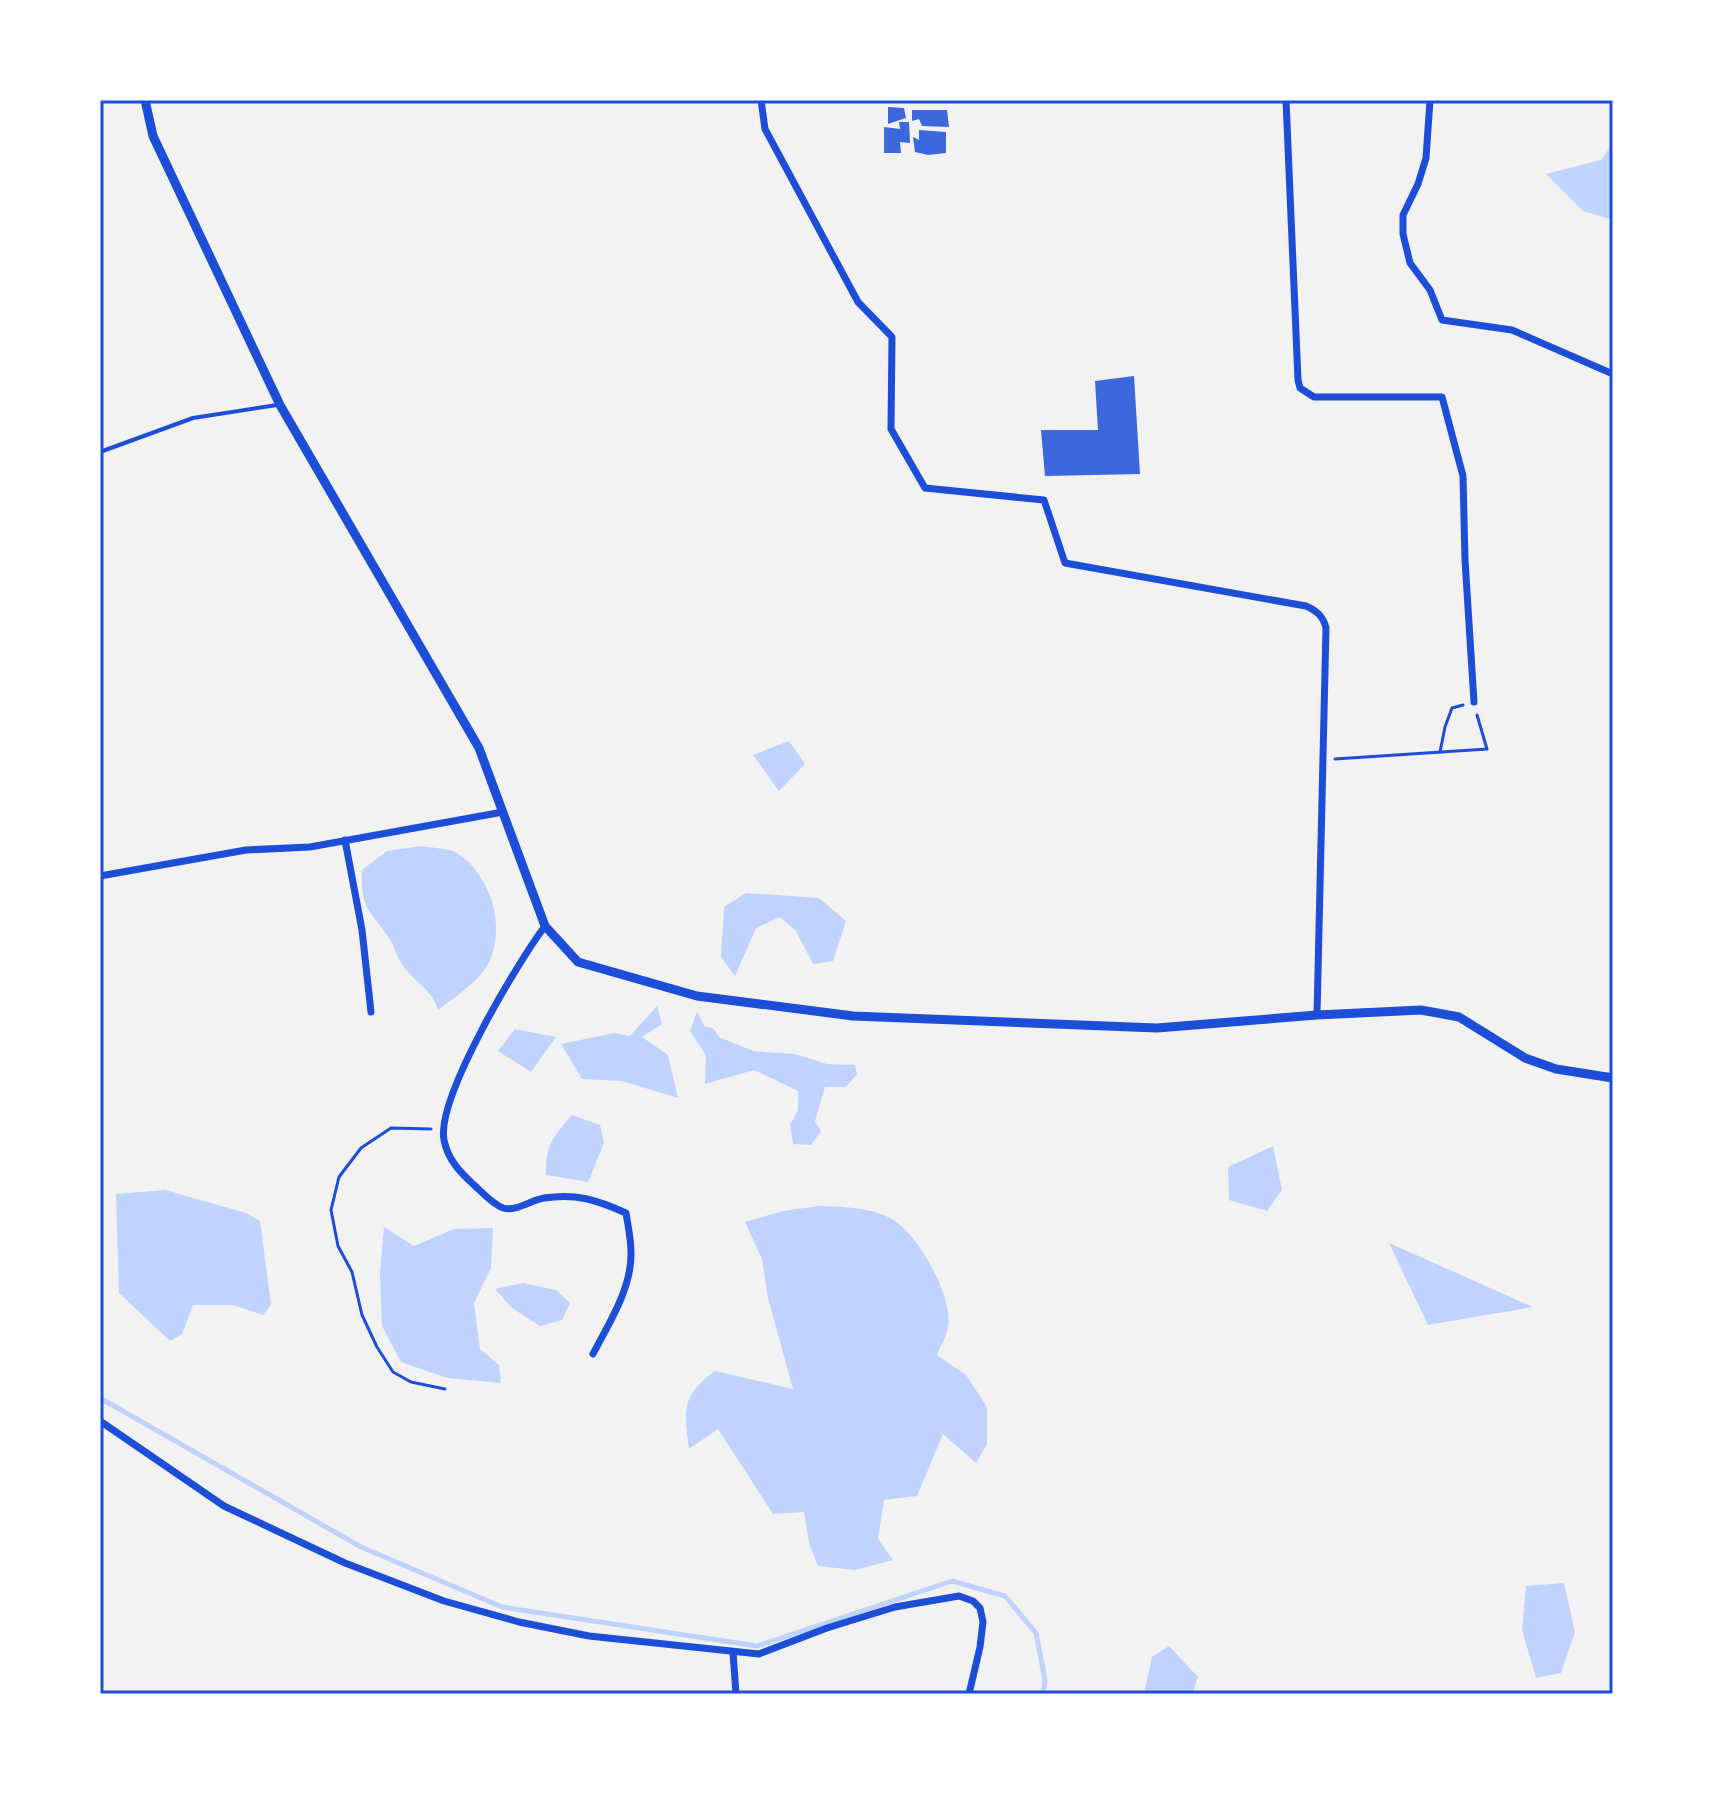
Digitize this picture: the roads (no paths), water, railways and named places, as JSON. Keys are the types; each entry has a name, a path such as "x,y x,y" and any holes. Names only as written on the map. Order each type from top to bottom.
{"street":[{"path":"145,100 153,136 280,405 479,748 545,926 578,962 697,996 853,1016 1157,1028 1421,1010 1459,1017 1525,1058 1556,1069 1613,1078"},
{"path":"761,100 765,129 858,302 892,337 891,429 925,488 1044,500 1065,563 1306,606 1324,619 1317,1015"},
{"path":"1286,100 1300,388 1314,397 1442,397 1463,476 1474,702"},
{"path":"1430,100 1426,158 1403,215 1403,234 1410,263 1430,290 1442,320 1512,330 1613,374"},
{"path":"100,876 246,850 310,847 503,812"},
{"path":"345,840 362,930 371,1012"},
{"path":"545,926 517,964 459,1075 443,1130 444,1141 455,1167 500,1206 515,1208 539,1198 554,1196 590,1197 626,1213 631,1254 627,1281 593,1354"},
{"path":"100,1421 224,1506 345,1563 444,1601 519,1622 589,1636 759,1654 895,1607 959,1596 973,1601 980,1608 983,1622 969,1694"},
{"path":"733,1652 736,1694"}],"lane":[{"path":"100,452 193,418 280,405"}],"water":[{"path":"1613,143 1613,220 1583,211 1546,174 1601,160"},
{"path":"789,741 805,764 779,791 753,755"},
{"path":"421,846 453,851 469,863 487,888 496,918 494,950 488,964 472,983 438,1010 432,997 401,963 363,894 362,870 387,851"},
{"path":"746,893 819,898 846,921 833,961 813,964 796,931 780,917 756,928 735,976 721,957 724,907"},
{"path":"657,1006 662,1024 642,1037 668,1055 678,1098 622,1081 582,1079 561,1044 614,1033 630,1036"},
{"path":"697,1011 704,1026 713,1028 719,1037 753,1051 795,1054 827,1064 855,1065 857,1074 846,1087 825,1087 815,1121 821,1131 811,1145 793,1144 790,1125 798,1110 798,1091 754,1070 705,1084 706,1055 690,1031"},
{"path":"515,1029 556,1037 531,1072 498,1051"},
{"path":"572,1115 600,1125 604,1143 588,1182 546,1175 547,1156 552,1142"},
{"path":"1273,1146 1282,1190 1267,1211 1229,1200 1228,1167"},
{"path":"165,1190 246,1213 260,1221 271,1305 263,1315 233,1305 193,1305 182,1334 170,1341 119,1293 116,1194"},
{"path":"819,1206 856,1208 884,1215 912,1238 932,1267 948,1313 947,1330 937,1355 966,1375 987,1407 987,1444 976,1463 943,1434 917,1496 884,1500 878,1539 893,1560 855,1570 818,1566 809,1542 804,1512 773,1514 718,1429 689,1449 687,1435 687,1405 696,1388 715,1371 793,1389 768,1298 762,1259 745,1222 783,1211"},
{"path":"384,1227 414,1246 454,1229 493,1228 491,1268 474,1303 480,1349 499,1365 501,1383 447,1378 401,1362 382,1326 380,1273"},
{"path":"1389,1243 1533,1307 1428,1325"},
{"path":"523,1283 556,1290 570,1303 562,1320 540,1326 512,1308 495,1289"},
{"path":"1564,1583 1575,1632 1561,1673 1536,1678 1522,1630 1526,1586"},
{"path":"1169,1646 1198,1677 1192,1694 1144,1694 1152,1657"}],"waterway":[{"path":"100,1398 361,1547 502,1607 757,1646 952,1581 1005,1596 1036,1633 1045,1680 1043,1694"}]}
